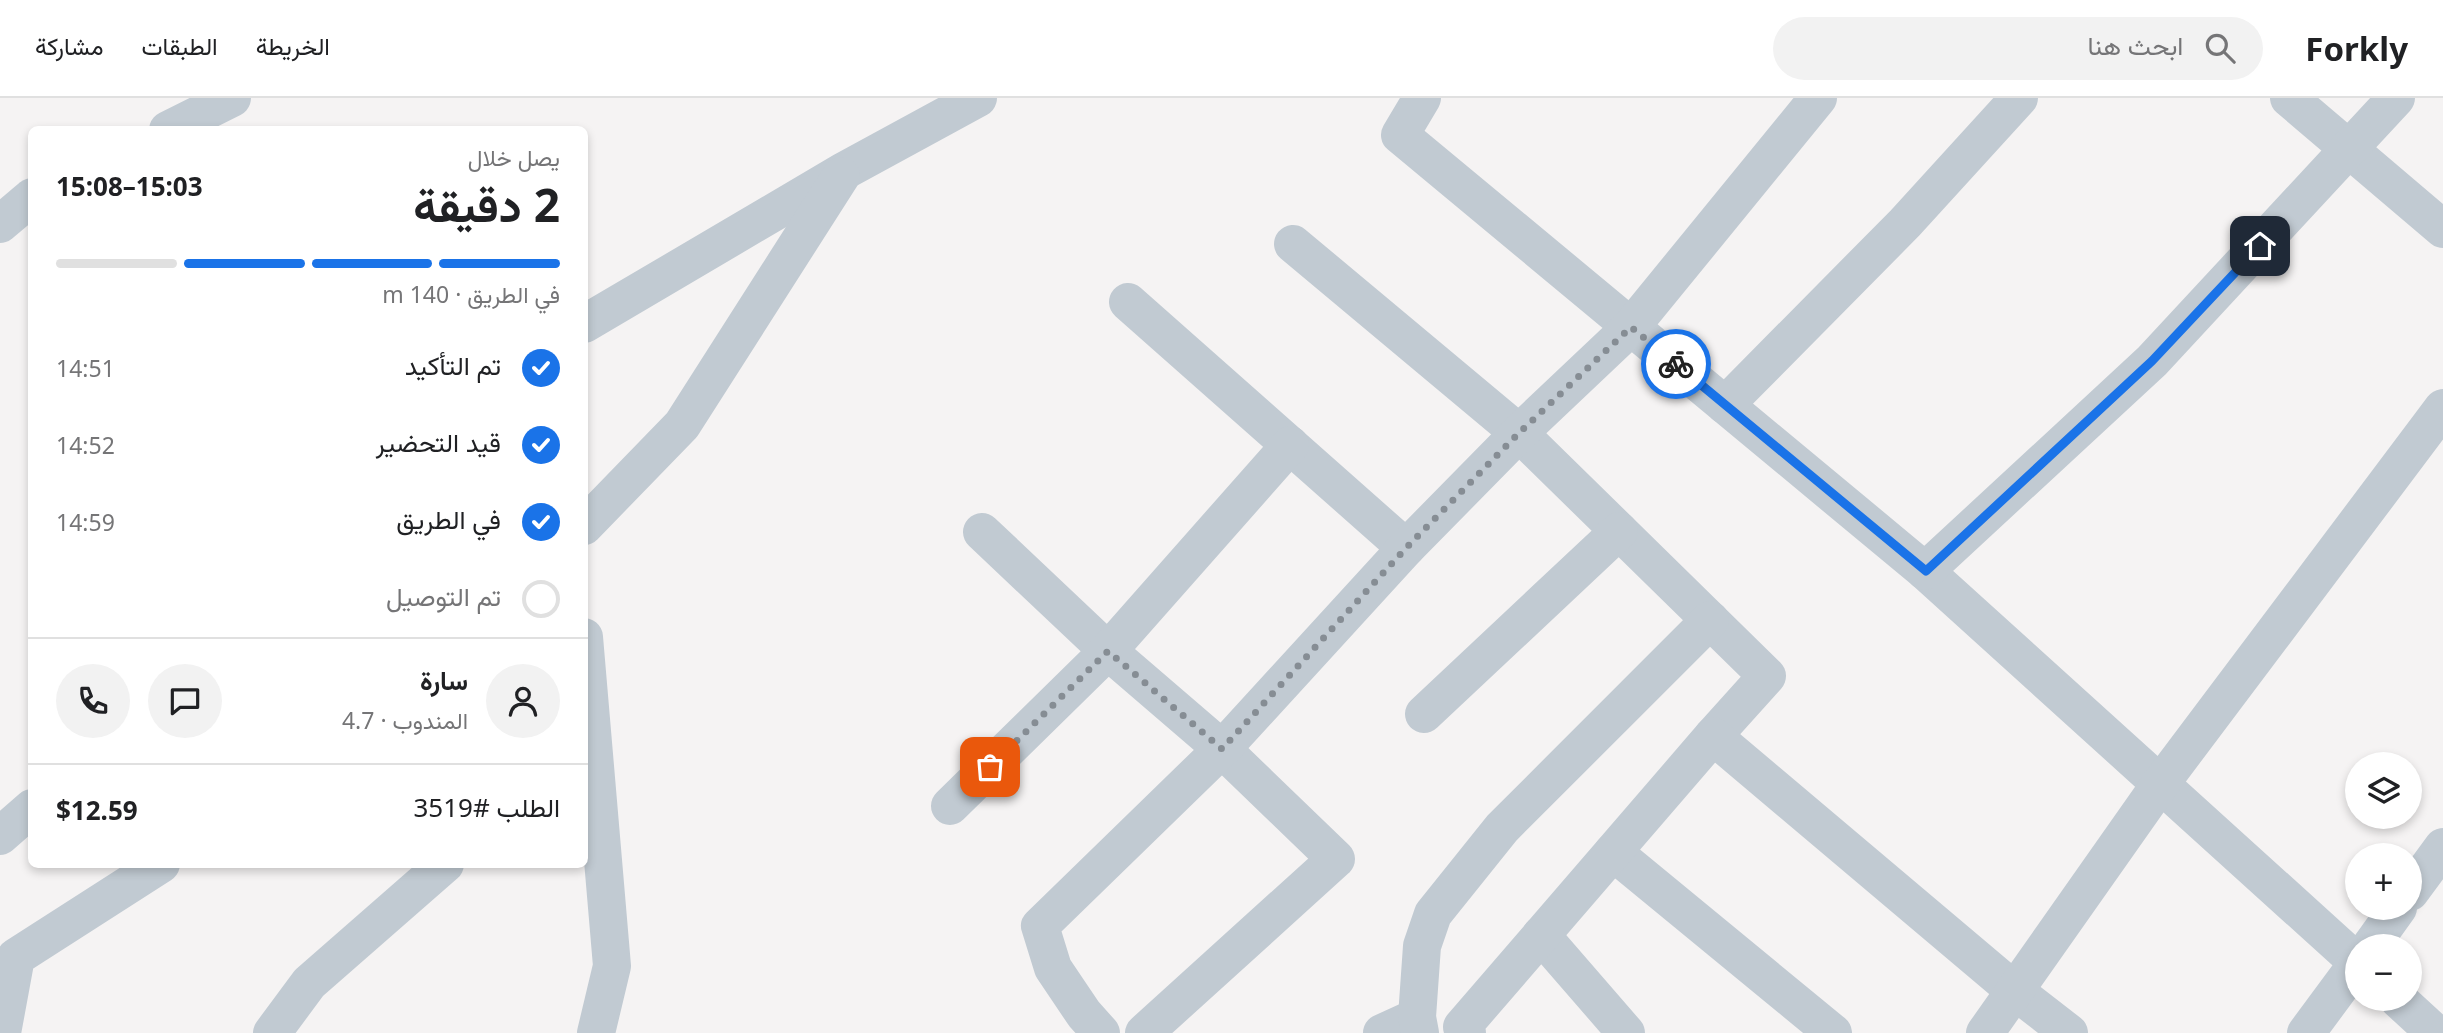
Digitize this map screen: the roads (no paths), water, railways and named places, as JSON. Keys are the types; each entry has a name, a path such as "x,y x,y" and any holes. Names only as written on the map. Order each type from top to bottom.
{"street":[{"path":"176,126 232,98"},
{"path":"588,322 844,171 978,98"},
{"path":"1422,98 1399,135 1926,571 2345,952"},
{"path":"1101,1033 1084,1014 1053,968 1040,926 1222,749 1406,548 1519,433 1631,327 1818,98"},
{"path":"1725,405 1905,223 2019,98"},
{"path":"2289,98 2443,229"},
{"path":"1926,571 2152,361 2396,98"},
{"path":"588,522 682,425 844,171"},
{"path":"0,224 28,200"},
{"path":"1293,244 1519,433 1767,676 1462,1027 1467,1033"},
{"path":"1128,302 1406,548"},
{"path":"1985,1033 2161,783 2443,408"},
{"path":"950,806 1108,651 1290,445"},
{"path":"1424,715 1619,531"},
{"path":"982,532 1108,651 1222,749 1336,859 1144,1033"},
{"path":"1382,1033 1419,1025 1422,946 1433,914 1502,828 1710,620"},
{"path":"588,684 612,966 596,1033"},
{"path":"1713,736 2015,991 2069,1033"},
{"path":"0,836 28,812"},
{"path":"2422,876 2443,847"},
{"path":"1613,852 1833,1033"},
{"path":"2,1033 16,957 155,868"},
{"path":"272,1033 309,984 440,868"},
{"path":"1541,935 1626,1033"},
{"path":"2306,1033 2345,979"},
{"path":"2411,1011 2435,1033"}]}
